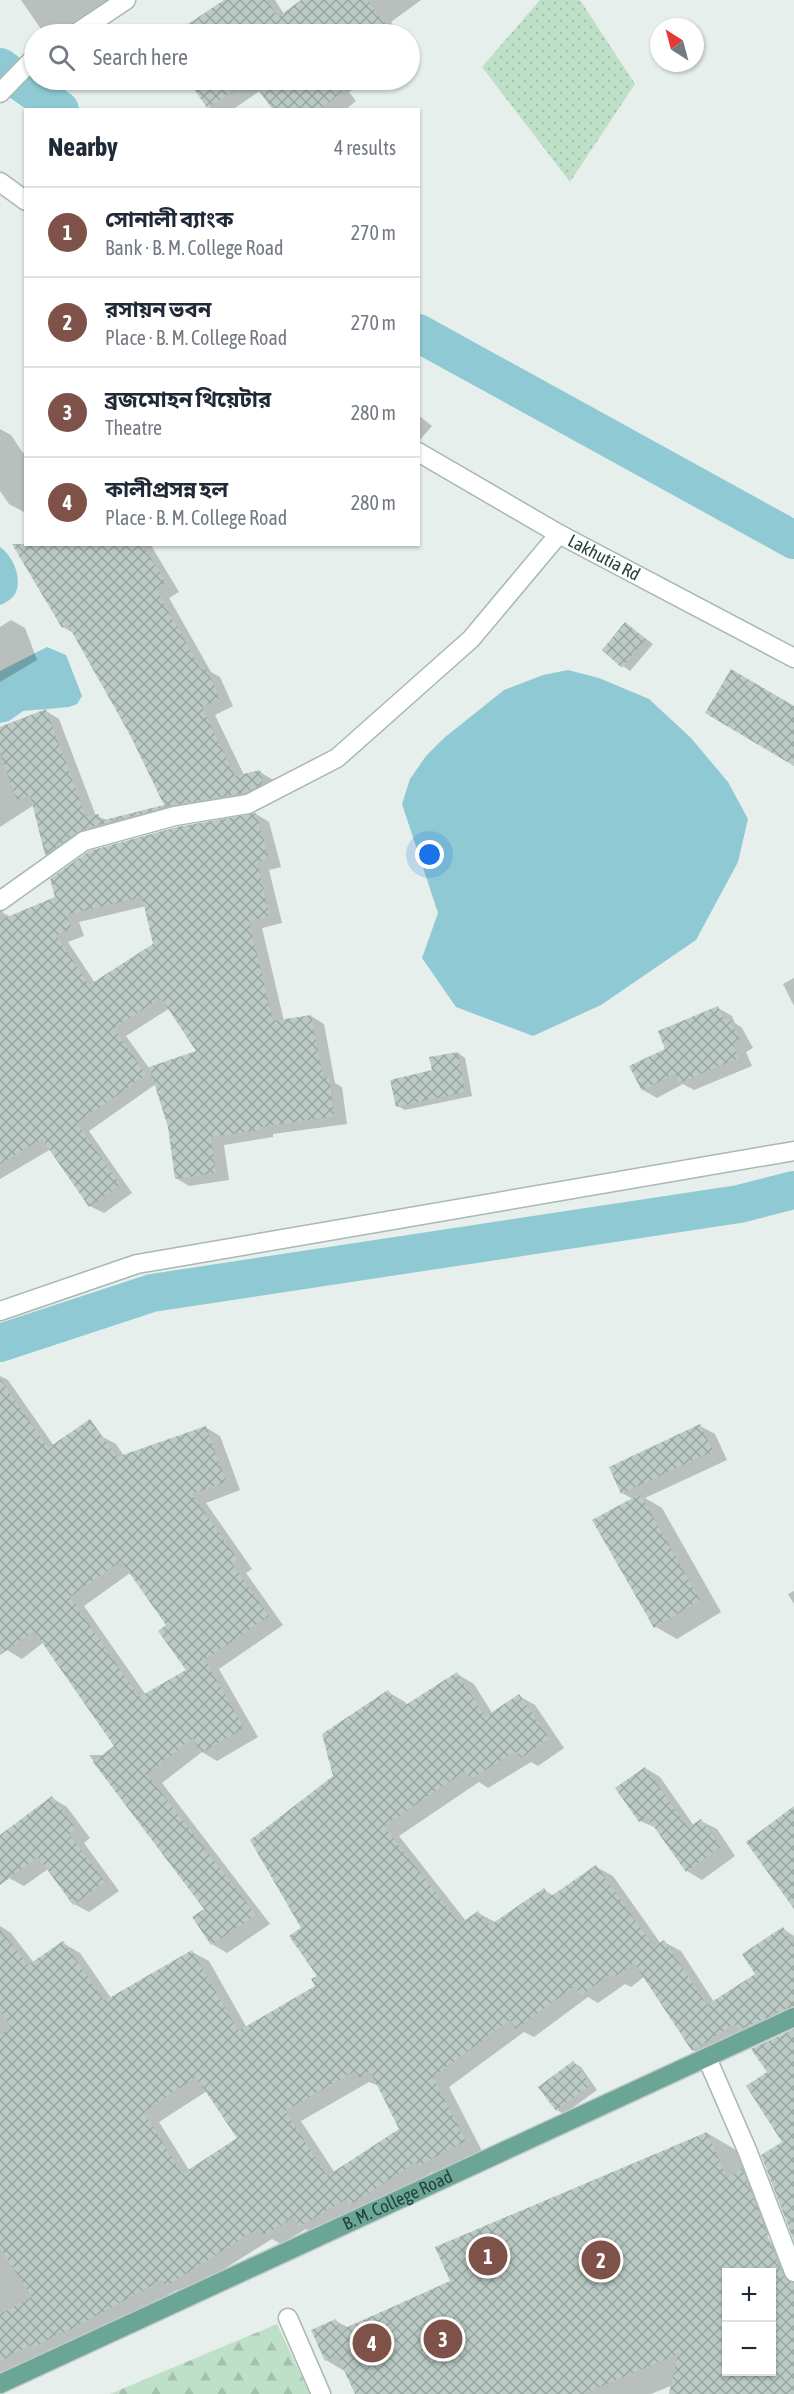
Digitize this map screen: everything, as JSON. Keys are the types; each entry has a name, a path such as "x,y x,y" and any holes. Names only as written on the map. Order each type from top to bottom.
{"main road":[{"name":"B. M. College Road","path":"0,2384 794,2017"}],"street":[{"path":"90,24 126,0"},
{"path":"0,93 24,68"},
{"path":"0,182 24,200"},
{"name":"Lakhutia Rd","path":"420,453 559,534 794,658"},
{"path":"0,901 84,841 175,816 248,804 337,758 471,639 559,534"},
{"path":"0,1311 137,1264 794,1151"},
{"path":"707,2058 747,2150 794,2272"},
{"path":"288,2318 321,2394"}],"green space":[{"path":"540,0 580,0 635,84 570,182 482,67"},
{"path":"277,2324 310,2394 110,2394"}],"water":[{"path":"0,547 13,562 18,582 14,596 0,605"},
{"path":"47,647 66,655 82,696 77,704 69,707 23,711 9,721 0,723 0,671"},
{"path":"568,670 599,678 649,699 691,738 728,782 748,819 738,862 696,940 601,1005 533,1036 456,1007 422,958 438,913 402,804 410,779 426,756 444,738 504,690 543,675"}],"building":[{"path":"224,0 267,0 278,17 301,0 367,0 385,24 188,24"},
{"path":"195,90 235,90 207,108"},
{"path":"258,90 340,90 342,92 322,108 272,108"},
{"path":"12,544 24,544 24,546 143,546 166,583 156,589 201,670 206,668 220,698 202,707 235,776 260,770 263,784 244,793 173,805 81,830 45,855 30,795 17,800 0,755 0,727 46,709 86,817 99,814 100,821 164,805 130,735 68,625 62,628"},
{"path":"625,622 646,639 622,668 602,650"},
{"path":"731,669 794,706 794,766 705,713"},
{"path":"256,813 269,859 257,862 270,916 249,921 273,1021 311,1015 323,1078 329,1077 334,1116 211,1137 216,1173 175,1179 168,1127 149,1067 196,1051 161,998 114,1028 146,1075 77,1123 120,1185 89,1207 42,1139 0,1164 0,920 55,897 50,879 89,851 177,827","holes":["142,897 153,944 89,985 56,935 72,928 66,915"]},
{"path":"718,1006 724,1020 729,1018 740,1040 733,1044 739,1058 679,1083 675,1073 642,1091 629,1066 665,1049 658,1031"},
{"path":"458,1052 465,1092 396,1107 390,1080 432,1070 429,1057"},
{"path":"0,1379 48,1448 90,1419 117,1457 206,1426 226,1482 192,1494 238,1560 232,1564 269,1616 205,1660 244,1728 201,1753 193,1738 147,1774 256,1915 211,1945 192,1917 204,1909 93,1762 114,1746 34,1631 0,1655","holes":["121,1561 166,1625 158,1631 186,1670 139,1697 70,1597"]},
{"path":"700,1424 713,1451 621,1494 609,1467"},
{"path":"640,1494 700,1600 654,1628 592,1520"},
{"path":"457,1672 485,1717 519,1694 549,1738 521,1758 516,1751 471,1779 465,1771 384,1826 460,1924 478,1911 489,1926 544,1888 550,1897 596,1865 654,1947 664,1940 707,2005 755,1974 742,1954 783,1927 794,1944 794,2006 739,2030 735,2024 692,2051 634,1963 613,1978 610,1974 581,1995 575,1986 516,2029 510,2020 433,2077 466,2141 418,2166 416,2162 350,2205 346,2199 299,2227 294,2217 263,2236 259,2228 166,2286 162,2280 64,2333 63,2331 33,2348 31,2345 0,2361 0,2314 32,2297 0,2248 0,2035 11,2027 0,2011 0,1929 28,1965 63,1941 104,2001 192,1950 238,2031 315,1986 311,1979 317,1976 289,1936 301,1928 250,1840 333,1776 322,1734 388,1690 401,1708","holes":["355,2071 360,2078 370,2071 399,2129 327,2176 285,2111","196,2077 237,2138 182,2174 144,2112"]},
{"path":"645,1767 688,1828 701,1819 721,1847 686,1872 647,1817 639,1822 615,1788"},
{"path":"52,1796 76,1829 69,1834 105,1882 73,1905 38,1857 0,1885 0,1835"},
{"path":"794,1806 794,1909 746,1842"},
{"path":"794,2029 794,2241 761,2155 782,2142 746,2086 767,2072 751,2049"},
{"path":"573,2061 591,2085 556,2111 538,2087"},
{"path":"707,2132 727,2178 742,2168 783,2276 787,2281 794,2283 794,2394 669,2394 678,2354 583,2394 355,2394 337,2355 325,2361 311,2330 336,2319 341,2330 450,2281 435,2247"}],"waterway":[{"path":"0,67 24,84"},
{"path":"32,90 57,108"},
{"path":"420,334 794,540"},
{"path":"0,1343 152,1293 739,1204 794,1190"}],"place":[{"name":"সোনালী ব্যাংক","path":"488,2256"},
{"name":"রসায়ন ভবন","path":"601,2260"},
{"name":"ব্রজমোহন থিয়েটার","path":"443,2339"},
{"name":"কালীপ্রসন্ন হল","path":"372,2343"}]}
